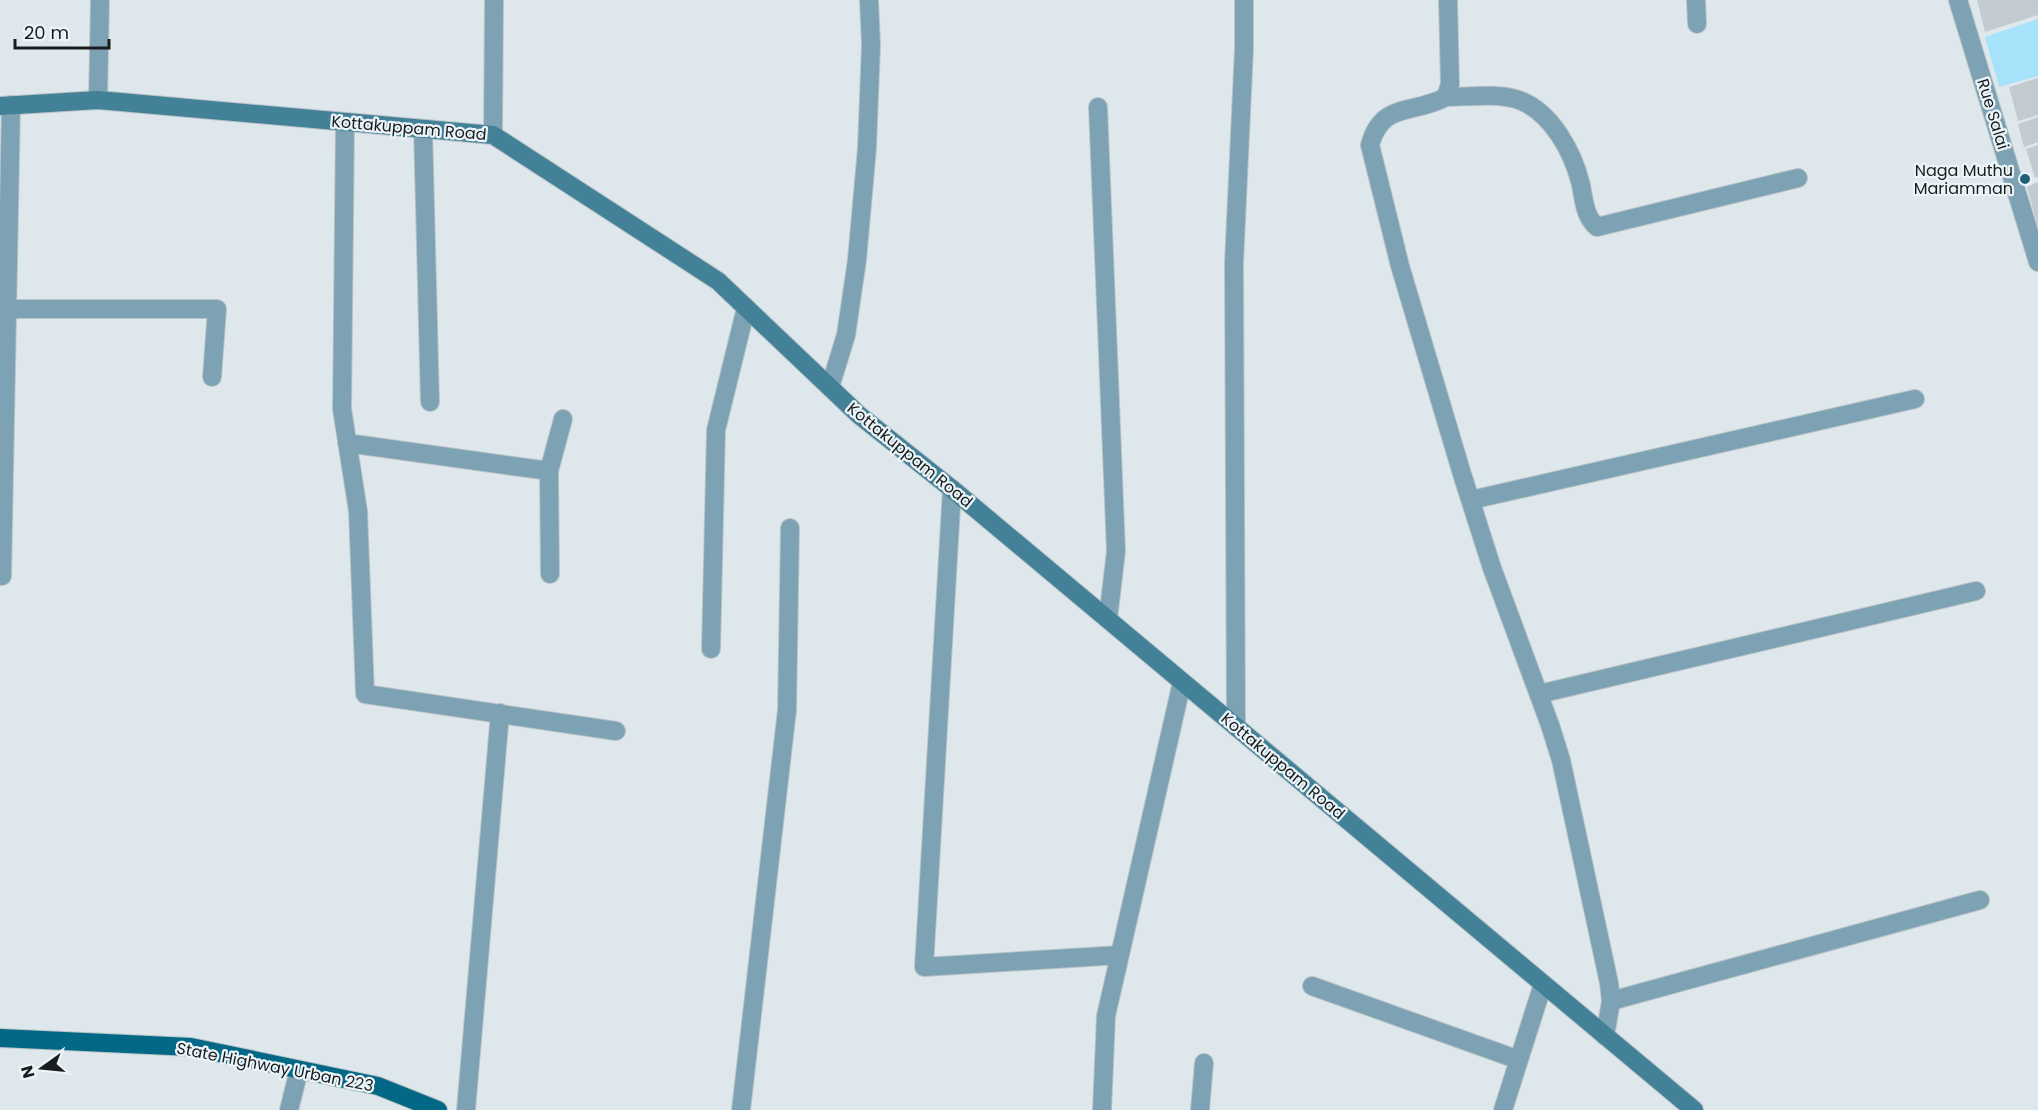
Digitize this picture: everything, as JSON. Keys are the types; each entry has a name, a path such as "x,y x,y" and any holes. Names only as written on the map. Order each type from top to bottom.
{"main road":[{"name":"State Highway Urban 223","path":"0,1038 191,1047 378,1086 438,1110"}],"street":[{"path":"98,100 100,0"},
{"path":"494,0 494,135"},
{"path":"830,387 846,335 857,260 867,148 871,45 870,0"},
{"path":"1236,727 1234,263 1244,49 1244,0"},
{"path":"1446,97 1450,84 1448,0"},
{"path":"1696,0 1697,24"},
{"name":"Rue Salai","path":"1958,0 2038,262"},
{"path":"1605,1036 1611,1000 1605,958 1561,760 1539,694 1509,617 1471,500 1400,266 1370,145 1375,128 1387,116 1435,103 1446,97 1500,96 1517,100 1535,110 1561,135 1575,163 1589,221 1598,227 1798,178"},
{"name":"Kottakuppam Road","path":"5,106 98,100 494,135 718,281 859,415 952,489 1694,1110"},
{"path":"2,576 5,106"},
{"path":"1098,107 1116,540 1113,589 1108,619"},
{"path":"345,122 342,409 358,511 365,694 616,730"},
{"path":"423,129 430,402"},
{"path":"711,649 716,430 746,308"},
{"path":"4,309 217,309 212,377"},
{"path":"1471,500 1915,399"},
{"path":"550,574 549,471 564,419"},
{"path":"347,443 549,471"},
{"path":"952,489 924,967 1120,955"},
{"path":"741,1110 787,710 790,528"},
{"path":"1539,694 1976,591"},
{"path":"1102,1110 1106,1016 1182,682"},
{"path":"466,1110 500,713"},
{"path":"1611,1000 1980,900"},
{"path":"1503,1110 1543,984"},
{"path":"1312,986 1519,1060"},
{"path":"1200,1110 1204,1063"},
{"path":"289,1110 299,1070"}],"shaded area":[{"path":"2038,19 2038,76 1999,87 1985,37"}],"building":[{"path":"1977,0 2038,0 2038,15 1985,32"},
{"path":"2038,78 2038,115 2018,121 2009,87"},
{"path":"2038,117 2038,142 2024,147 2018,124"},
{"path":"2038,145 2038,177 2035,178 2026,149"},
{"path":"2038,182 2038,225 2037,225 2027,187"}],"place":[{"name":"Naga Muthu Mariamman","path":"2025,179"}]}
